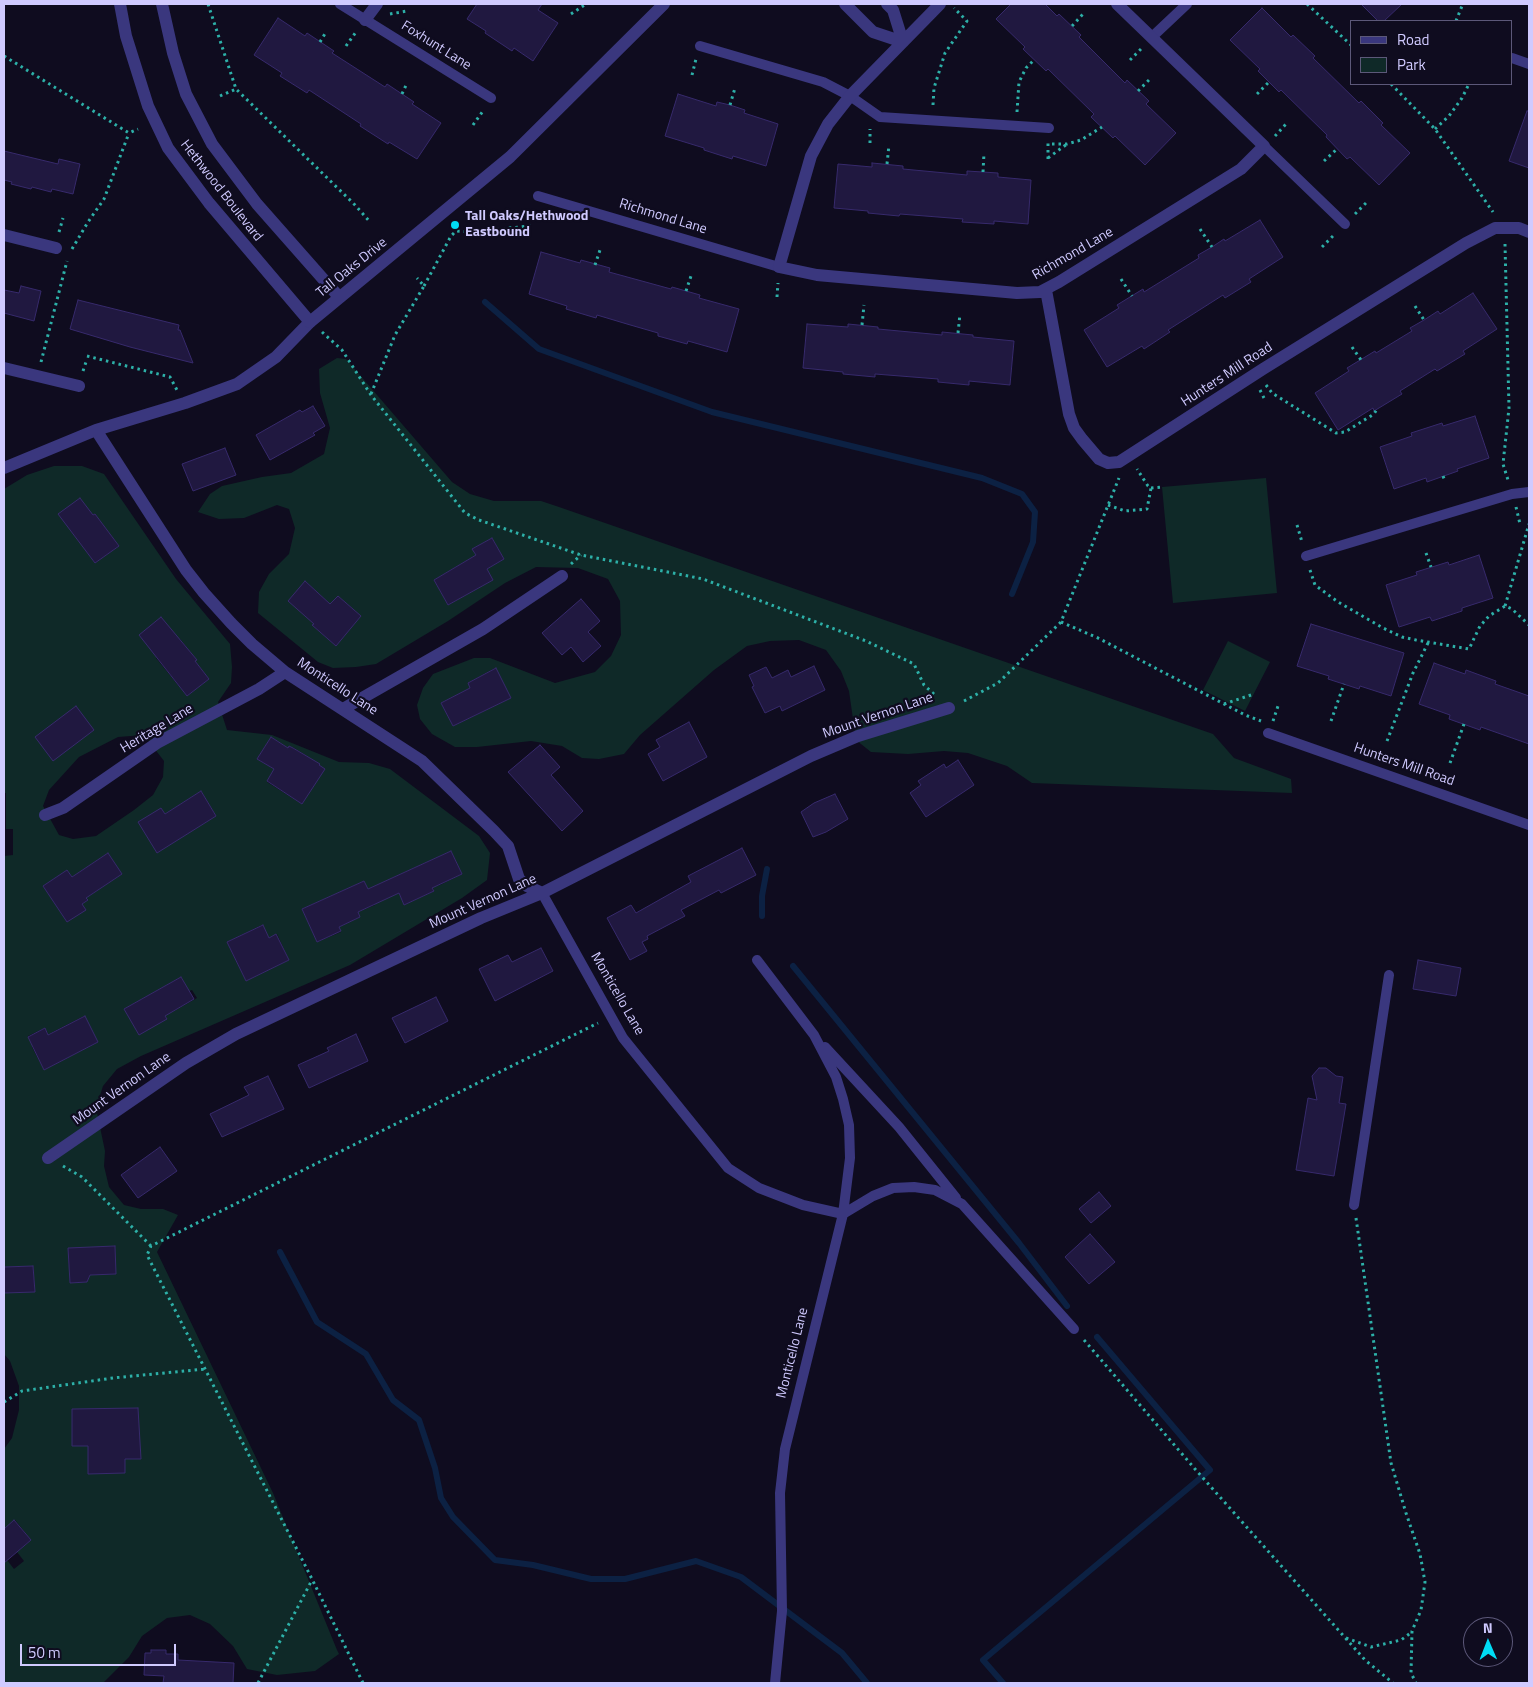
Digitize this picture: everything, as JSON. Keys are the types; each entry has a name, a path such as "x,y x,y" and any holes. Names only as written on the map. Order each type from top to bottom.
{"street":[{"name":"Hethwood Boulevard","path":"120,4 126,36 148,106 168,148 209,203 310,322"},
{"name":"Hethwood Boulevard","path":"162,4 173,54 186,94 212,144 257,204 339,298"},
{"path":"362,24 377,4"},
{"name":"Tall Oaks Drive","path":"4,468 96,430 185,403 237,384 276,357 310,322 510,157 664,4"},
{"path":"844,4 873,32 903,42"},
{"path":"887,4 893,10 903,42"},
{"path":"779,272 811,156 835,114 850,96 940,4"},
{"path":"1117,4 1264,146"},
{"name":"Richmond Lane","path":"779,272 1017,293 1046,290 1230,176 1250,161 1264,146"},
{"name":"Hunters Mill Road","path":"1046,290 1069,414 1074,428 1099,459 1108,463 1119,462 1263,369 1458,248 1495,228 1519,228 1529,232"},
{"path":"4,235 56,248"},
{"path":"4,368 79,386"},
{"name":"Monticello Lane","path":"96,430 186,570 204,593 252,644 285,672 422,761 508,846 520,880 527,886 542,893"},
{"path":"343,709 483,629 562,576"},
{"name":"Heritage Lane","path":"45,815 63,808 156,744 259,689 285,672"},
{"name":"Mount Vernon Lane","path":"48,1158 186,1063 236,1034 481,918 542,893 811,756 858,736 949,708"}],"lane":[{"name":"Foxhunt Lane","path":"340,4 362,24 491,98"},
{"path":"1152,37 1186,4"},
{"path":"700,46 823,82 850,96 880,117 1049,128"},
{"path":"1513,58 1529,64"},
{"path":"1264,146 1345,224"},
{"name":"Richmond Lane","path":"538,196 779,272"},
{"path":"1306,556 1512,494 1529,492"},
{"name":"Hunters Mill Road","path":"1268,733 1529,825"},
{"name":"Monticello Lane","path":"542,893 623,1038 728,1168 759,1188 803,1205 843,1214 785,1448 780,1493 782,1611 775,1683"},
{"path":"757,960 814,1035 899,1127 941,1181 1074,1329"},
{"path":"1354,1205 1389,975"},
{"path":"814,1035 836,1077 849,1125 850,1164 843,1214"},
{"path":"843,1214 872,1196 893,1188 914,1187 935,1190 962,1204"}],"path":[{"path":"208,4 236,89 370,222"},
{"path":"571,14 586,4"},
{"path":"934,88 945,53 968,21 950,4"},
{"path":"1306,4 1350,44"},
{"path":"1311,8 1314,4"},
{"path":"1456,20 1462,6"},
{"path":"1072,26 1083,14"},
{"path":"346,46 362,24"},
{"path":"320,42 326,32"},
{"path":"4,56 129,133"},
{"path":"1018,94 1019,82 1026,68 1034,60"},
{"path":"1138,91 1150,79"},
{"path":"1257,94 1269,82"},
{"path":"402,94 407,83"},
{"path":"1392,85 1435,130 1504,229 1509,408 1503,464"},
{"path":"1435,130 1449,116 1468,85"},
{"path":"730,105 736,88"},
{"path":"220,96 236,89"},
{"path":"1052,144 1067,144 1082,140 1102,127"},
{"path":"71,252 104,199 129,133 138,129"},
{"path":"1048,159 1067,144"},
{"path":"887,164 889,145"},
{"path":"1324,161 1338,149"},
{"path":"983,172 984,153"},
{"path":"371,394 395,335 456,231 471,232 529,226"},
{"path":"1200,230 1212,247"},
{"path":"448,232 452,236"},
{"path":"595,265 602,247"},
{"path":"44,348 68,258"},
{"path":"776,297 779,272"},
{"path":"686,291 692,273"},
{"path":"417,278 424,286"},
{"path":"1121,279 1132,296"},
{"path":"862,325 864,305"},
{"path":"1415,306 1424,320"},
{"path":"958,333 960,314"},
{"path":"310,322 342,350 371,394 465,513 479,520 580,555 703,579 866,641 914,664 924,685 949,708 998,684 1060,622 1127,457"},
{"path":"1352,347 1360,360"},
{"path":"88,356 170,377"},
{"path":"1260,386 1264,384 1272,393 1336,433 1345,432 1374,414 1377,409"},
{"path":"1444,476 1445,481"},
{"path":"1145,480 1151,488"},
{"path":"1151,488 1162,487"},
{"path":"1108,505 1125,511 1147,510 1151,488"},
{"path":"1315,586 1338,602 1402,637 1470,649 1480,626 1489,616 1505,606 1529,524"},
{"path":"1426,553 1431,567"},
{"path":"1505,606 1512,609 1529,625"},
{"path":"1060,622 1098,638 1224,704 1267,724 1268,733"},
{"path":"1387,741 1412,673 1428,643"},
{"path":"1331,721 1344,684"},
{"path":"1224,704 1254,694"},
{"path":"1450,764 1464,724"},
{"path":"363,1683 147,1255 151,1246 604,1021"},
{"path":"82,1177 151,1246"},
{"path":"1354,1205 1392,1463 1420,1554 1425,1582 1421,1610 1412,1631 1412,1673 1416,1683"},
{"path":"1074,1329 1195,1470 1345,1638 1365,1660 1393,1683"},
{"path":"4,1402 22,1391 113,1378 205,1369"},
{"path":"258,1683 312,1579"},
{"path":"1345,1638 1371,1647 1401,1640 1412,1631"}],"green space":[{"path":"337,358 346,359 452,482 470,494 494,501 541,501 1213,734 1234,758 1291,779 1292,793 1032,783 1007,766 968,753 944,751 908,754 871,752 856,740 849,691 841,671 826,650 799,640 770,641 747,646 714,670 640,735 624,754 599,759 582,758 562,746 531,741 477,747 455,747 432,734 420,719 417,705 423,688 433,674 474,658 490,658 555,683 595,672 611,656 621,635 620,601 608,579 578,568 536,567 505,583 448,621 376,664 333,668 318,662 258,613 259,592 269,574 289,554 295,528 289,509 277,505 244,518 219,519 198,512 210,494 222,486 291,473 324,454 330,428 320,393 319,369","holes":["492,538 504,559 487,569 492,580 448,605 434,580 476,555 473,549","305,581 330,604 338,596 361,616 336,646 313,626 316,621","495,668 511,698 453,726 441,703 470,688 468,683"]},
{"path":"54,466 82,466 104,474 176,579 230,644 231,683 218,702 227,730 272,735 339,762 369,763 390,769 479,836 490,853 487,880 462,898 350,965 141,1056 117,1069 103,1086 96,1108 105,1151 104,1166 109,1187 124,1205 141,1209 163,1209 178,1215 157,1252 273,1493 339,1654 315,1671 277,1675 247,1669 233,1646 210,1624 190,1615 167,1618 142,1636 129,1657 103,1683 4,1683 4,1563 7,1560 14,1569 24,1561 17,1552 31,1540 15,1520 4,1529 4,1449 12,1438 19,1410 19,1386 10,1361 4,1354 4,1293 35,1291 33,1266 4,1267 4,856 13,855 13,829 6,829 6,793 4,793 4,489 27,475","holes":["59,514 95,514 119,546 95,563","180,639 209,679 187,696 156,658","144,735 164,761 163,777 153,795 96,836 73,839 59,835 43,806 49,790 79,757 118,737","271,737 288,748 289,746 294,748 324,769 302,804 267,782 274,769 257,759","201,791 216,816 157,852 161,808 165,814","451,851 462,874 440,885 432,886 434,891 404,905 392,878","108,853 122,874 86,898 88,900 82,904 67,922 43,886 67,870 72,877","364,881 375,905 358,912 360,917 339,927 341,932 317,942 302,909","262,925 269,938 277,934 289,960 246,981 227,942","181,977 189,991 192,990 197,998 174,1011 163,1012 167,1019 124,1009","84,1016 98,1042 44,1070 28,1036 45,1028 53,1043 49,1034","115,1246 116,1274 90,1275 87,1282 70,1283 68,1249"]},
{"path":"1266,478 1277,593 1173,603 1162,487"},
{"path":"1228,641 1270,662 1245,711 1203,690"}],"building":[{"path":"477,4 542,4 538,10 558,23 533,61 514,48 512,51 467,19"},
{"path":"1011,4 1045,4 1057,16 1059,14 1125,83 1127,80 1149,101 1146,104 1176,133 1145,165 1115,136 1113,138 1091,117 1094,114 1048,69 1046,71 1023,49 1025,47 996,19"},
{"path":"1361,4 1402,4 1385,20 1377,20"},
{"path":"1262,8 1291,37 1293,35 1315,56 1313,58 1359,103 1361,101 1383,123 1381,125 1410,153 1379,185 1350,157 1347,159 1326,137 1327,135 1281,90 1279,92 1258,71 1260,69 1230,40"},
{"path":"278,18 305,36 307,33 334,51 332,53 385,87 387,84 414,102 412,104 441,123 417,159 389,142 388,144 309,90 307,93 280,76 282,73 254,55"},
{"path":"678,94 716,106 717,102 730,105 745,110 744,113 778,124 766,166 733,156 732,159 665,136"},
{"path":"1527,111 1529,111 1529,168 1509,161"},
{"path":"4,151 58,164 59,159 80,164 73,194 52,189 51,192 32,187 31,189 11,184 12,182 4,180"},
{"path":"872,163 903,166 903,169 967,175 967,171 998,173 998,177 1031,180 1028,224 994,221 994,224 962,222 963,219 900,214 899,216 834,208 838,164 872,167"},
{"path":"1260,220 1283,257 1249,279 1251,282 1225,298 1223,295 1168,330 1170,332 1144,349 1142,346 1107,367 1084,330 1119,308 1117,305 1143,289 1144,292 1199,258 1198,255"},
{"path":"541,252 580,263 581,260 610,268 609,272 671,289 672,287 700,295 699,298 739,309 727,352 688,341 687,344 658,336 658,333 597,315 596,318 566,309 567,306 529,294"},
{"path":"21,286 41,291 34,321 4,313 4,290 19,293"},
{"path":"1473,293 1497,329 1463,351 1465,354 1437,371 1435,369 1400,391 1402,394 1374,411 1373,408 1338,430 1315,393 1349,371 1347,368 1412,331 1410,328 1438,311 1440,314"},
{"path":"78,300 179,325 178,330 180,330 193,363 70,329"},
{"path":"807,324 848,327 848,324 878,327 878,329 942,335 942,332 1014,341 1010,385 969,381 969,385 938,382 938,379 875,374 875,377 803,368"},
{"path":"313,406 325,426 313,433 315,435 270,460 256,435 300,410 302,412"},
{"path":"1475,416 1489,458 1427,482 1426,478 1394,489 1380,447 1412,436 1411,433 1442,423 1443,426"},
{"path":"225,448 236,475 193,491 182,464"},
{"path":"80,498 93,515 95,514 119,546 95,563 58,514"},
{"path":"492,538 504,559 487,569 493,580 448,605 434,580 476,555 472,549"},
{"path":"1479,555 1493,598 1462,608 1462,611 1432,621 1430,617 1399,627 1386,585 1417,575 1416,572 1448,562 1449,565"},
{"path":"305,581 330,604 338,596 361,616 336,646 288,601"},
{"path":"581,599 600,621 588,632 601,646 583,662 571,647 562,655 542,633"},
{"path":"161,617 197,660 195,661 209,679 187,696 139,635"},
{"path":"1311,624 1404,653 1391,696 1360,686 1359,689 1328,679 1329,676 1297,666"},
{"path":"1434,663 1465,674 1466,670 1496,681 1495,684 1529,696 1529,744 1481,727 1480,730 1449,719 1450,715 1419,704"},
{"path":"814,666 825,690 782,711 780,706 765,713 752,687 754,686 749,675 766,667 772,678 788,670 791,677"},
{"path":"496,668 511,698 453,726 441,703 470,688 468,683"},
{"path":"76,706 94,730 53,761 35,737"},
{"path":"689,722 707,757 663,781 648,754 660,747 656,740"},
{"path":"271,737 320,764 325,769 302,804 267,781 274,769 257,759"},
{"path":"540,745 560,767 551,775 583,811 562,831 508,772"},
{"path":"958,760 974,785 926,817 910,793 921,785 918,781 944,764 946,768"},
{"path":"201,791 216,816 157,853 138,822 161,808 165,814"},
{"path":"835,794 848,819 813,837 801,812 814,803"},
{"path":"742,848 756,875 721,893 719,890 681,910 685,916 647,936 648,939 642,942 647,951 630,960 607,918 631,905 636,913 691,882 688,876"},
{"path":"451,851 462,874 432,888 434,891 404,905 399,893 358,912 360,917 339,927 341,931 317,942 302,909 364,881 368,889"},
{"path":"108,853 122,874 86,898 88,900 82,904 86,910 67,922 43,886 67,870 72,877"},
{"path":"263,925 269,938 276,934 289,960 246,981 227,942"},
{"path":"541,948 553,971 495,1001 479,969 508,955 512,962"},
{"path":"1418,960 1461,968 1456,996 1413,989"},
{"path":"181,977 194,999 165,1016 167,1019 139,1035 124,1009"},
{"path":"436,997 448,1021 405,1043 392,1018"},
{"path":"85,1016 98,1042 44,1070 28,1037 45,1028 48,1035"},
{"path":"356,1034 368,1061 309,1088 298,1065 329,1051 327,1048"},
{"path":"1319,1068 1326,1068 1336,1076 1343,1077 1339,1103 1346,1104 1334,1176 1296,1170 1308,1098 1317,1100 1312,1076"},
{"path":"268,1076 284,1109 222,1137 210,1114 249,1095 244,1087"},
{"path":"160,1147 177,1171 138,1198 121,1175"},
{"path":"1099,1192 1111,1206 1091,1223 1079,1209"},
{"path":"1090,1234 1115,1262 1089,1284 1065,1257"},
{"path":"115,1246 116,1274 90,1275 87,1282 70,1283 68,1248"},
{"path":"33,1266 35,1292 4,1293 4,1267"},
{"path":"138,1408 141,1459 125,1459 125,1473 88,1474 88,1446 72,1446 72,1409"},
{"path":"14,1520 31,1540 4,1563 4,1529"},
{"path":"151,1650 166,1650 166,1654 178,1654 178,1660 234,1663 233,1683 163,1683 164,1676 144,1675 145,1653 151,1653"}],"waterway":[{"path":"485,302 539,349 712,412 982,478 1022,494 1035,512 1033,542 1012,594"},
{"path":"762,916 762,896 767,869"},
{"path":"793,966 1019,1243 1067,1306"},
{"path":"280,1252 317,1322 366,1354 393,1400 419,1420 435,1468 441,1498 453,1517 495,1560 533,1565 591,1579 625,1579 696,1561 741,1577 842,1653 867,1683"},
{"path":"1003,1683 983,1660 1210,1470 1097,1337"}],"place":[{"name":"Tall Oaks/Hethwood Eastbound","path":"455,225"}]}
